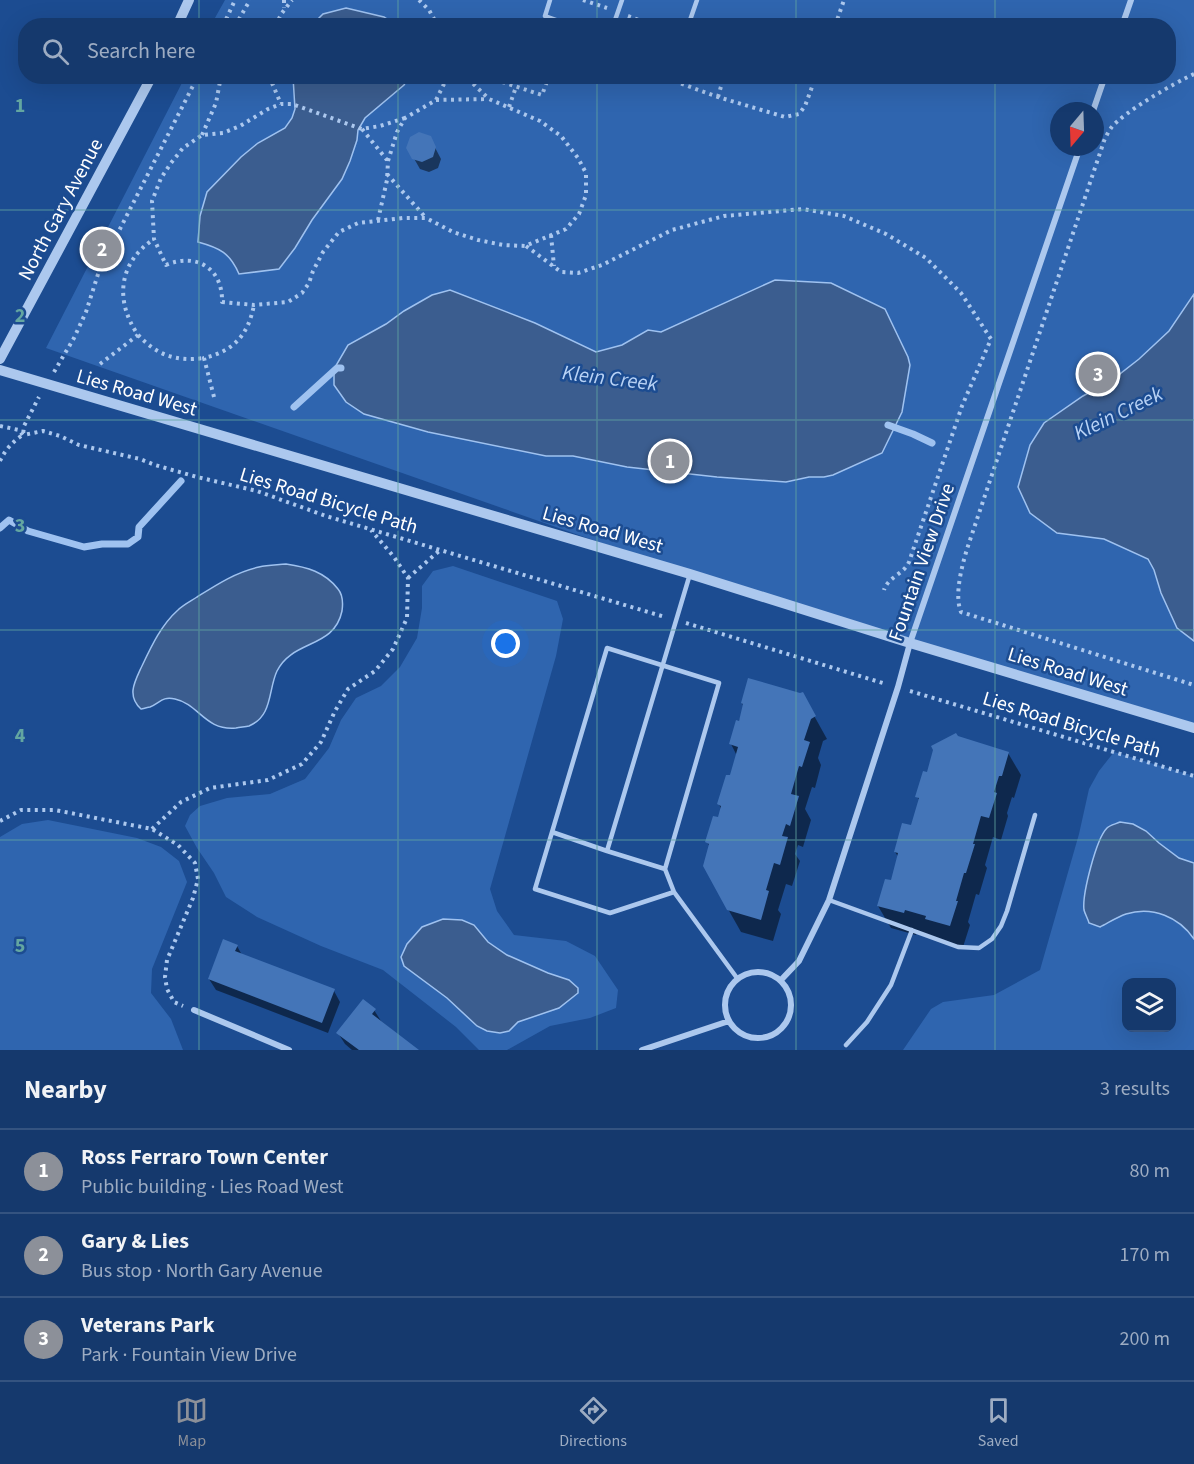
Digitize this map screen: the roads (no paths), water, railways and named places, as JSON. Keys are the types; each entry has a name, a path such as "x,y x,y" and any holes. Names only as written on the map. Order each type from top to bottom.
{"street":[{"path":"181,18 189,0"},
{"path":"1125,18 1131,0"},
{"name":"North Gary Avenue","path":"0,359 148,84"},
{"path":"1096,102 1102,84"},
{"name":"Fountain View Drive","path":"780,980 800,961 829,900 910,643 1077,156"},
{"name":"Lies Road West","path":"0,370 690,574 1194,728"},
{"path":"754,972 764,972 780,980 787,988 791,1008 782,1027 774,1034 754,1038 735,1029 725,1012 724,1003 726,993 737,978 754,972"},
{"path":"194,1010 289,1050"},
{"path":"642,1050 729,1021"}],"lane":[{"path":"550,0 545,16 551,18"},
{"path":"616,18 622,0"},
{"path":"691,18 697,0"},
{"path":"607,851 690,574"},
{"path":"674,892 610,913 535,889 607,648 719,683 665,869 674,892 737,978"},
{"path":"829,900 958,947 979,948 992,939 1001,926 1035,815"},
{"path":"552,832 665,869"},
{"path":"846,1046 867,1022 891,985 912,930"}],"water":[{"path":"346,8 386,18 319,18 323,14"},
{"path":"293,84 405,84 365,118 358,130 357,140 342,179 279,269 239,274 232,261 223,252 198,242 200,216 207,192 258,143 285,128 295,109"},
{"path":"775,280 831,283 885,309 908,357 910,365 902,412 882,453 833,475 786,482 627,467 573,456 546,456 428,432 364,414 346,402 334,385 334,369 348,345 432,295 450,290 535,323 596,352 622,345 648,330 661,332"},
{"path":"1194,294 1194,641 1177,628 1148,559 1104,539 1057,533 1030,513 1018,487 1030,445 1044,423 1083,396 1112,380 1139,359 1169,331"},
{"path":"286,564 321,574 333,583 341,594 342,611 338,623 331,632 293,653 284,661 274,678 266,709 257,722 247,726 225,728 209,721 183,702 171,698 141,709 134,699 134,684 161,629 180,608 234,576 259,567"},
{"path":"1120,822 1133,824 1146,831 1179,858 1194,863 1194,939 1173,919 1146,911 1126,914 1100,927 1089,923 1084,903 1094,855 1107,828"},
{"path":"443,919 462,920 474,925 488,942 507,955 569,980 578,988 578,993 559,1008 518,1022 509,1031 500,1033 487,1031 477,1026 447,998 404,966 401,957 407,944 422,927"}],"waterway":[{"name":"Klein Creek","path":"294,407 337,368 341,368"},
{"name":"Klein Creek","path":"888,425 932,443"},
{"name":"Klein Creek","path":"0,528 9,520 28,531 84,547 128,544 138,537 139,527 181,481"}],"place":[{"name":"Gary & Lies","path":"102,249"},
{"name":"Veterans Park","path":"1098,374"},
{"name":"Ross Ferraro Town Center","path":"670,461"}]}
